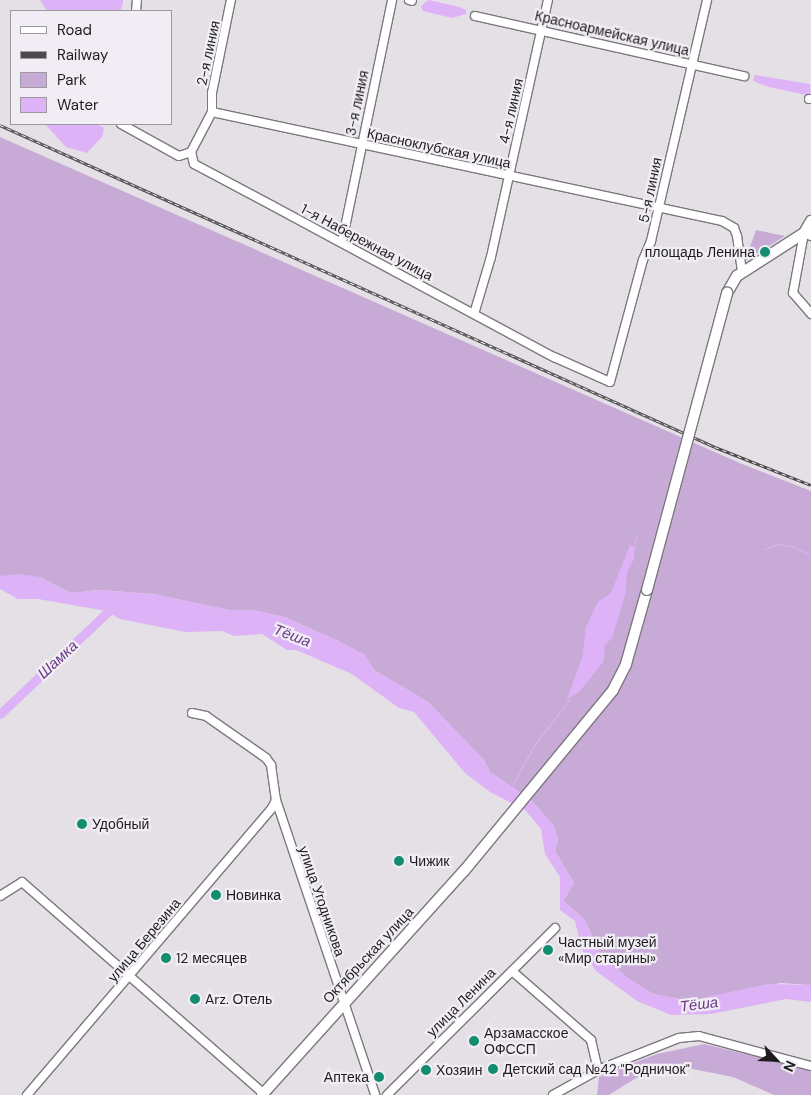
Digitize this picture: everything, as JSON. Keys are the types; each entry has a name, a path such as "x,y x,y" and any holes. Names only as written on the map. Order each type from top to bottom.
{"main road":[{"path":"742,272 807,235 811,221"},
{"name":"Октябрьская улица","path":"264,1095 344,1000 494,834 613,690 626,664 727,292 742,272"}],"street":[{"name":"2-я линия","path":"212,112 212,93 231,0"},
{"name":"3-я линия","path":"342,242 392,0"},
{"name":"4-я линия","path":"474,314 509,175 548,0"},
{"name":"5-я линия","path":"610,382 660,207 706,0"},
{"name":"Красноармейская улица","path":"475,16 744,76"},
{"name":"Красноклубская улица","path":"212,112 660,207 729,224 737,236 742,272"},
{"path":"123,125 179,156 191,152 212,112"},
{"name":"1-я Набережная улица","path":"191,152 194,164 554,357 610,382"},
{"path":"807,235 793,293 811,314"},
{"name":"улица Угодникова","path":"192,713 206,716 266,758 271,765 276,800 375,1095"},
{"name":"улица Березина","path":"28,1095 272,808 276,800"},
{"path":"0,896 22,882 264,1095"},
{"name":"улица Ленина","path":"387,1095 555,928"},
{"path":"512,971 592,1040 598,1070"},
{"path":"553,1095 598,1070 678,1038 699,1036 811,1066"}],"green space":[{"path":"0,137 742,464 811,491 811,985 781,983 689,1001 653,994 626,977 599,952 585,920 563,901 574,883 555,851 558,838 553,825 531,800 490,772 484,760 428,702 374,670 365,655 340,642 285,617 252,610 229,610 153,594 99,590 71,593 40,577 0,576"},
{"path":"756,230 785,236 745,261"},
{"path":"704,1044 811,1070 811,1095 774,1095 733,1077 677,1066 636,1078 609,1095 597,1095 599,1076 657,1054"}],"water":[{"path":"40,0 123,0 120,10 46,10"},
{"path":"429,0 459,7 466,10 466,14 452,18 423,11 421,6"},
{"path":"755,75 810,84 811,96 769,87 753,81"},
{"path":"46,125 98,125 104,128 102,137 87,153 66,147"},
{"path":"630,545 635,547 634,559 627,572 625,596 612,638 605,645 604,661 579,692 567,699 582,658 586,627 598,602 611,593"},
{"path":"17,574 40,577 71,593 99,590 153,594 229,610 252,610 285,617 365,655 374,670 428,702 484,760 490,772 531,800 553,825 558,838 555,851 574,883 563,901 585,920 599,952 626,977 653,994 689,1001 768,984 811,985 811,1002 786,999 711,1014 671,1015 637,1001 596,971 582,950 575,921 560,910 560,877 545,854 541,829 525,810 490,792 465,773 414,712 399,708 352,674 296,650 287,650 262,634 234,636 222,631 185,632 120,619 106,611 38,599 18,599 0,589 0,576"}],"waterway":[{"name":"Тёша","path":"634,547 637,535"},
{"path":"765,549 779,544 791,546 811,555"},
{"name":"Шамка","path":"0,714 115,605"},
{"name":"Тёша","path":"511,787 535,744 570,699"}],"railway":[{"path":"0,125 715,447 811,485"}],"place":[{"name":"площадь Ленина","path":"765,252"},
{"name":"Удобный","path":"82,824"},
{"name":"Чижик","path":"399,861"},
{"name":"Новинка","path":"216,895"},
{"name":"Частный музей «Мир старины»","path":"548,950"},
{"name":"12 месяцев","path":"166,958"},
{"name":"Arz. Отель","path":"195,999"},
{"name":"Арзамасское ОФССП","path":"474,1041"},
{"name":"Детский сад №42 \"Родничок\"","path":"493,1069"},
{"name":"Хозяин","path":"426,1070"},
{"name":"Аптека","path":"379,1077"}]}
